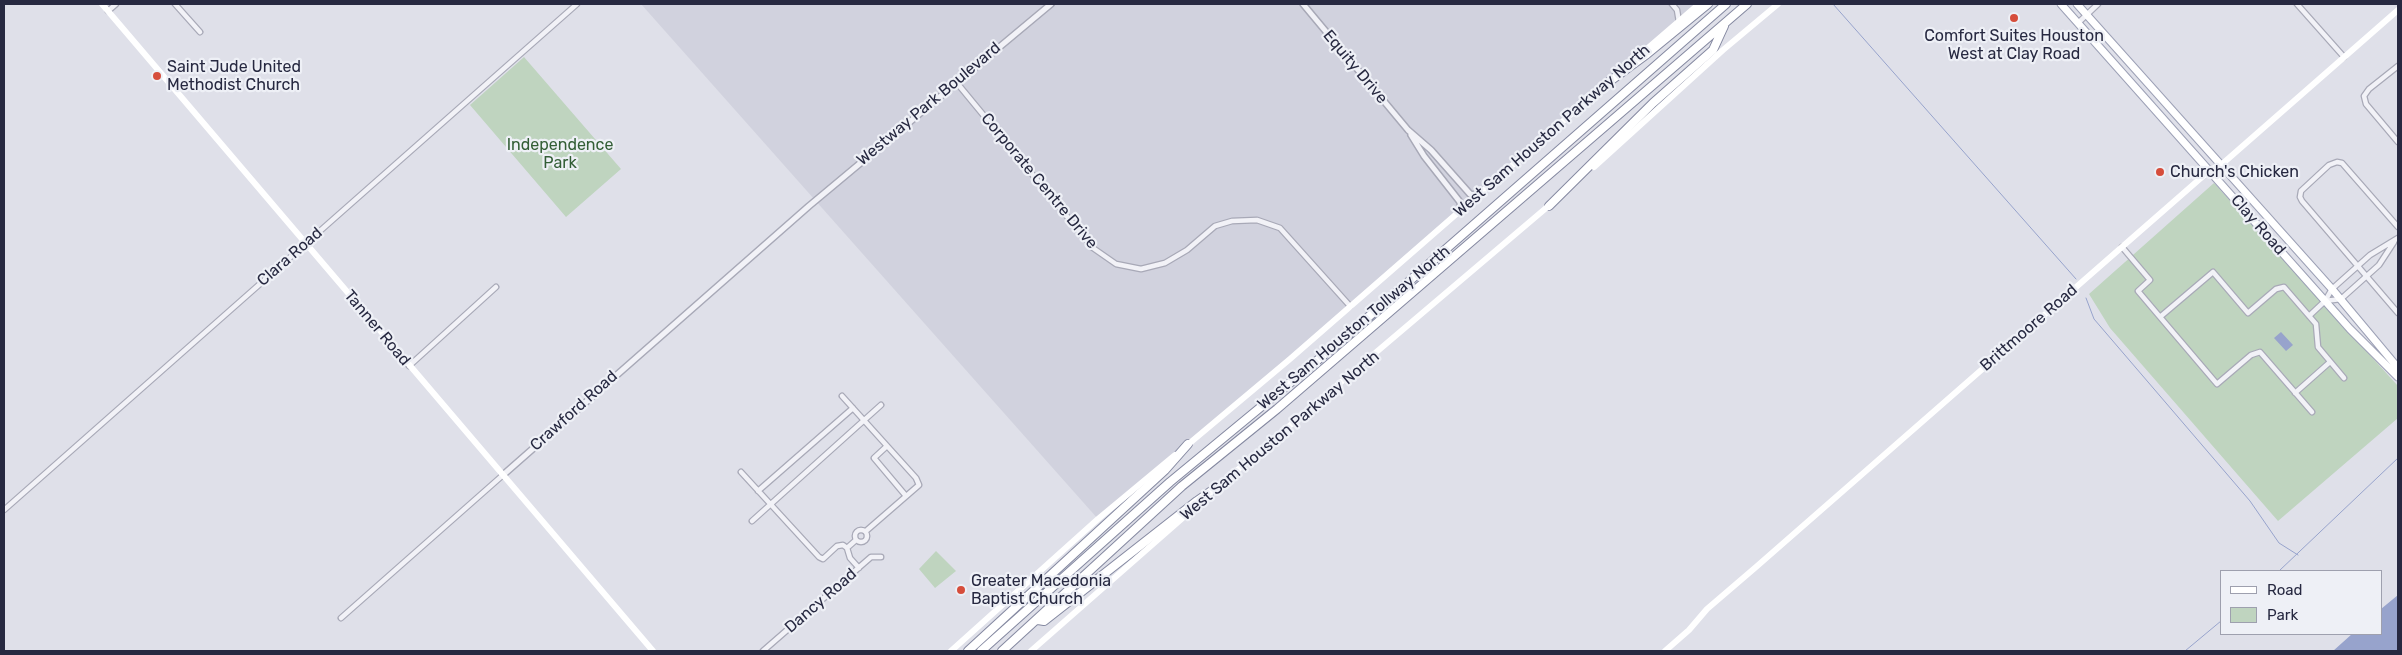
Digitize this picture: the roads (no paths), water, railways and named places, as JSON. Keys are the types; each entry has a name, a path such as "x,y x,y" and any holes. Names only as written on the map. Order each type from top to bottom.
{"highway":[{"path":"1606,84 1647,54 1708,4"},
{"name":"West Sam Houston Tollway North","path":"981,651 1170,482 1342,340 1726,4"},
{"name":"West Sam Houston Tollway North","path":"1002,651 1182,486 1277,409 1747,4"},
{"path":"1548,206 1653,103 1713,50 1725,23"},
{"path":"968,651 1165,470 1188,444"},
{"path":"1038,620 1044,621 1217,487"}],"main road":[{"name":"Tanner Road","path":"102,4 654,651"},
{"name":"West Sam Houston Parkway North","path":"951,651 1098,519 1478,196 1679,22 1697,4"},
{"name":"West Sam Houston Parkway North","path":"1031,651 1217,487 1390,344 1488,256 1548,206 1778,4"},
{"name":"Clay Road","path":"2061,4 2326,301 2398,377"},
{"name":"Clay Road","path":"2077,4 2341,299 2398,368"},
{"name":"Brittmoore Road","path":"1665,651 1714,603 2210,170 2221,164 2398,10"},
{"path":"2146,98 2154,90"},
{"path":"2274,243 2283,235"}],"street":[{"path":"108,11 116,4"},
{"path":"175,4 200,32"},
{"name":"Clara Road","path":"4,510 577,4"},
{"name":"Westway Park Boulevard","path":"809,206 1051,4"},
{"name":"Equity Drive","path":"1303,4 1408,130 1424,156 1460,202 1461,210"},
{"path":"1672,4 1677,10 1679,22"},
{"path":"2078,23 2098,4"},
{"path":"2297,4 2344,57"},
{"path":"2398,66 2366,93 2364,101 2398,142"},
{"name":"Corporate Centre Drive","path":"957,83 1093,248 1116,264 1140,269 1165,263 1187,250 1215,226 1232,221 1257,220 1280,228 1350,306"},
{"name":"Equity Drive","path":"1408,130 1431,150 1470,194 1478,196"},
{"path":"2398,227 2342,163 2333,163 2301,191 2300,197 2398,313"},
{"name":"Crawford Road","path":"341,618 809,206"},
{"path":"2309,316 2326,301 2332,289 2357,266 2370,255 2396,239"},
{"path":"2326,301 2341,299 2378,265 2396,239"},
{"path":"2122,247 2150,280 2138,291 2218,384 2251,355 2260,352 2312,412"},
{"path":"2160,318 2213,272 2248,313 2276,289 2281,287 2286,289 2318,327 2318,347 2344,378"},
{"path":"409,366 496,287"},
{"path":"2295,393 2330,362"},
{"path":"842,396 916,478 919,485 866,531 858,530 855,534 856,540"},
{"path":"752,521 881,405"},
{"path":"758,491 853,408"},
{"path":"887,446 874,458 906,496"},
{"path":"741,472 819,557 823,559 837,546 843,545 847,548 850,558 859,568"},
{"path":"856,540 862,542 866,540 868,535 866,531"},
{"path":"847,548 856,540"},
{"name":"Dancy Road","path":"763,651 871,557 881,557"}],"water":[{"path":"2281,332 2293,345 2286,351 2274,338"},
{"path":"2398,595 2398,651 2333,651 2351,635 2382,635 2382,608"}],"waterway":[{"path":"1833,4 2076,279"},
{"path":"2086,298 2094,319 2250,501 2279,543 2298,555"},
{"path":"2280,570 2398,458"},
{"path":"2185,651 2220,622"}],"place":[{"name":"Comfort Suites Houston West at Clay Road","path":"2014,18"},
{"name":"Saint Jude United Methodist Church","path":"157,76"},
{"name":"Church's Chicken","path":"2160,172"},
{"name":"Greater Macedonia Baptist Church","path":"961,590"}],"park label":[{"name":"Independence Park","path":"560,154"}]}
